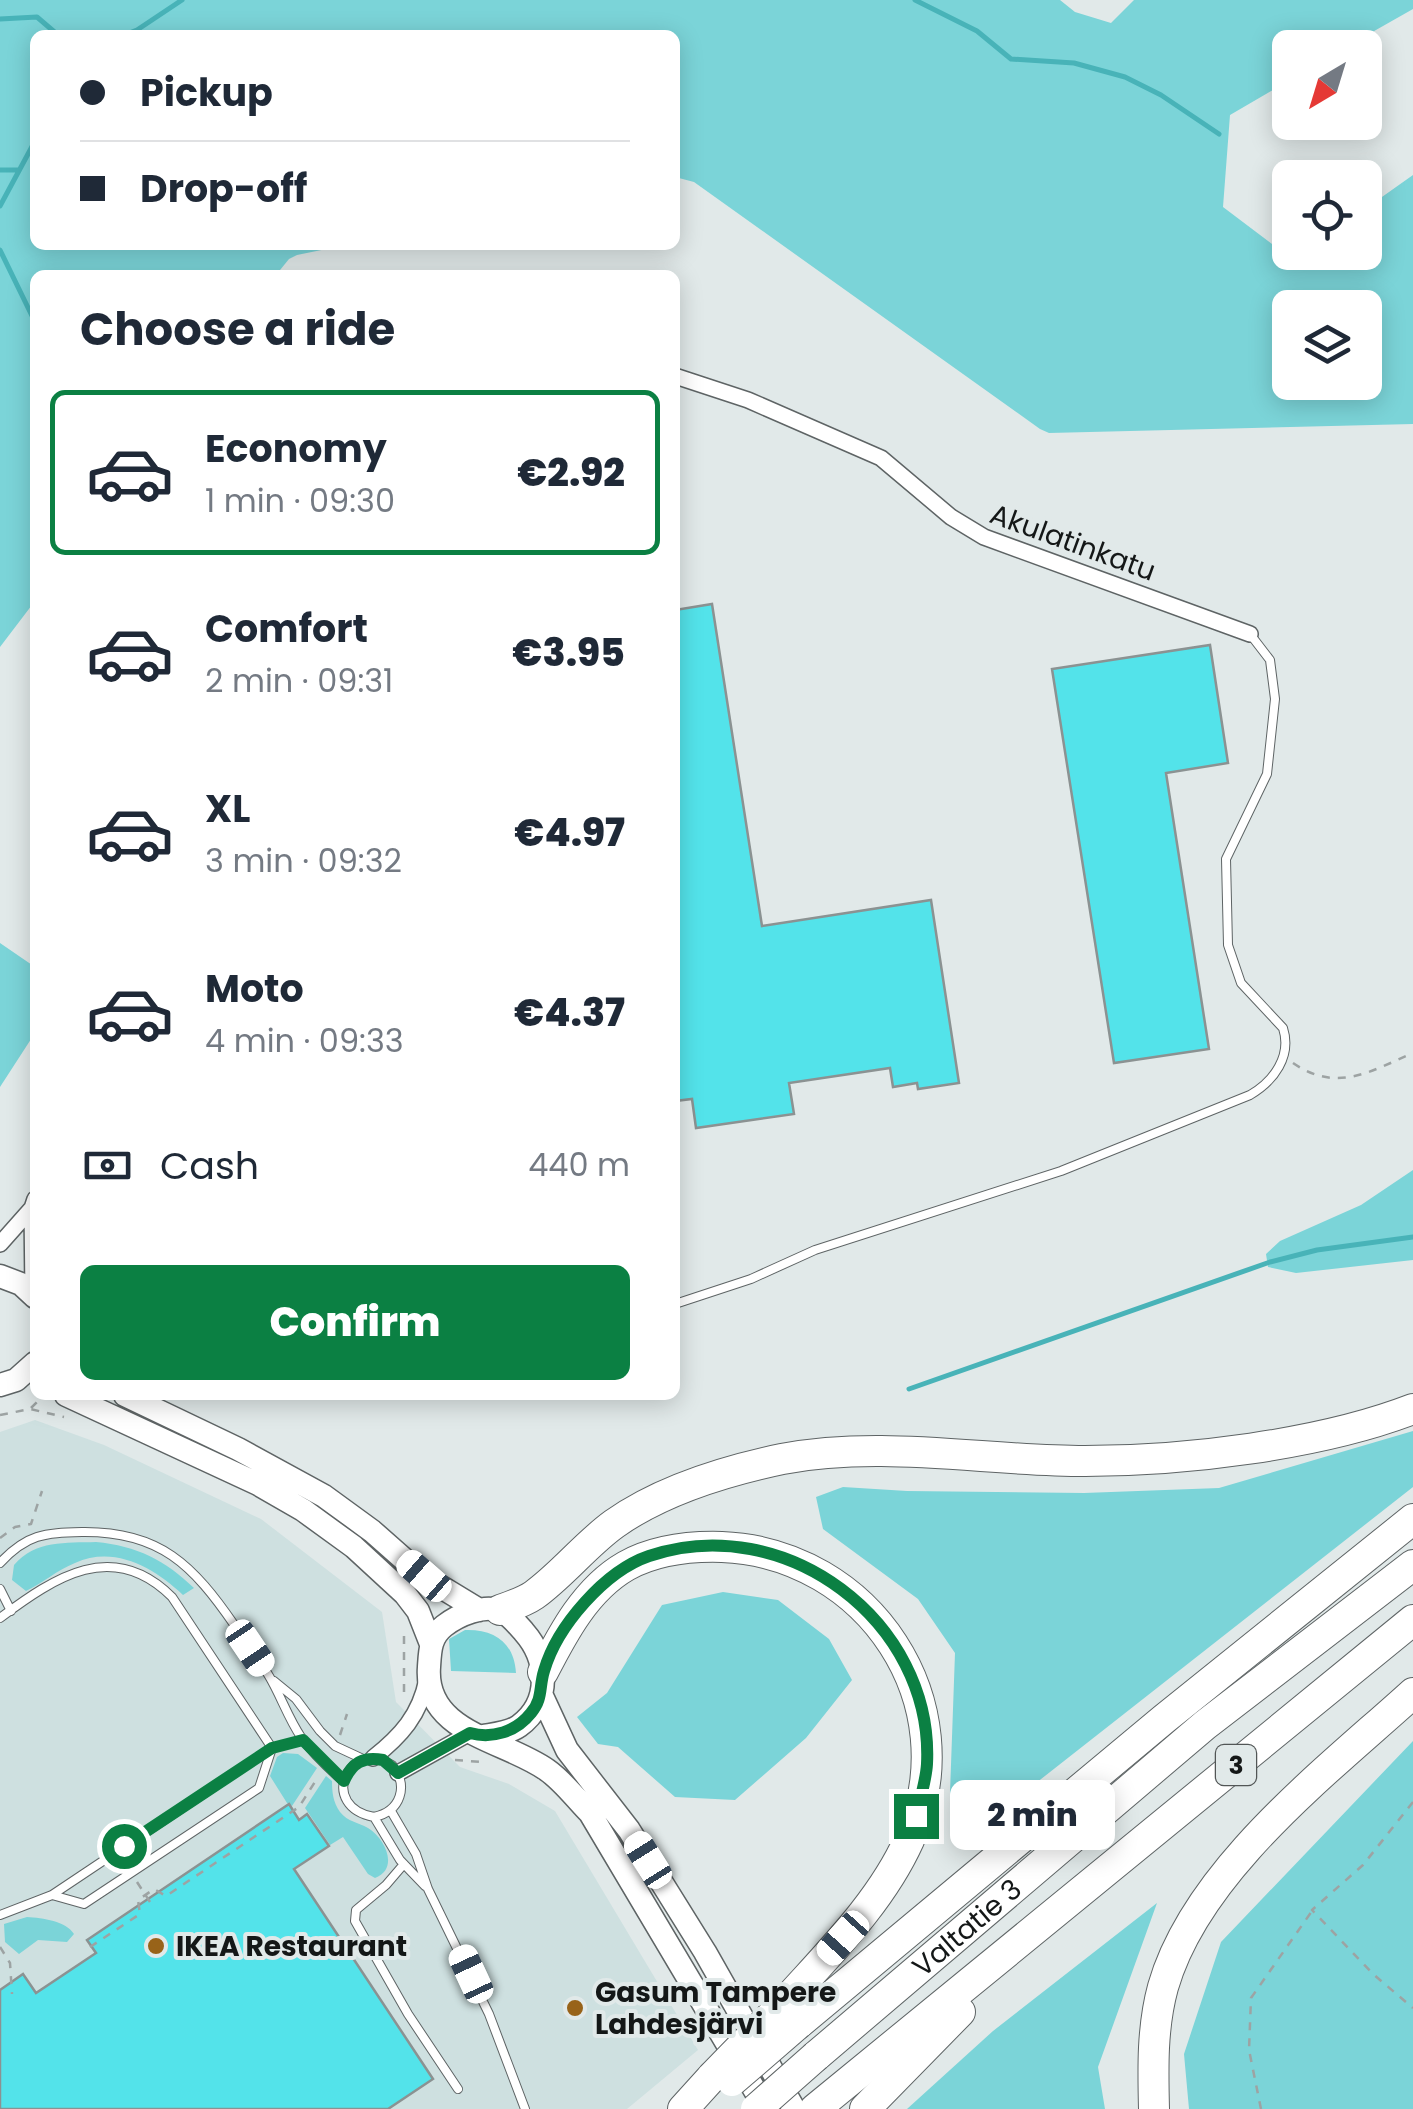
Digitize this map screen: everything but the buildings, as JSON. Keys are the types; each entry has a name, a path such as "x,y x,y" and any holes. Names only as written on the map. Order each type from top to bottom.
{"highway":[{"path":"489,1610 532,1596 614,1524 690,1485 787,1458 847,1451 1086,1461 1169,1456 1311,1437 1413,1409"},
{"path":"683,2109 711,2092 791,2013 1413,1519"},
{"path":"542,1684 578,1611 609,1579 626,1566 673,1549 726,1547 780,1556 830,1581 876,1617 919,1702 927,1764 916,1816 909,1839 873,1901 791,2013"},
{"name":"Valtatie 3","path":"756,2109 1205,1725 1413,1564"},
{"name":"Valtatie 3","path":"826,2100 1413,1620"},
{"path":"1154,2109 1152,2061 1156,2026 1162,1989 1177,1946 1229,1868 1303,1792 1413,1693"},
{"name":"3","path":"865,2109 1060,1910"}],"main road":[{"path":"0,1276 21,1284 30,1292"},
{"path":"77,1400 258,1484 302,1510 354,1546 406,1594 418,1610 431,1644"},
{"path":"136,1400 324,1496 424,1576 489,1610 528,1636 539,1653 542,1684 567,1750 610,1802 638,1845 705,1952 794,2109"},
{"path":"489,1610 454,1618 440,1629 431,1644 428,1675 432,1696 441,1711 476,1735 518,1752 550,1772 590,1813 766,2109"},
{"path":"476,1735 519,1726 542,1684"}],"street":[{"name":"Akulatinkatu","path":"680,378 748,400 881,458 951,518 984,537 1250,634"},
{"path":"0,1244 30,1209"},
{"path":"368,1759 406,1730 424,1696 428,1675"},
{"path":"398,1773 476,1735"}],"lane":[{"path":"680,1302 752,1280 815,1250 1061,1171 1250,1095 1270,1080 1284,1056 1284,1028 1240,983 1228,945 1226,858 1267,774 1275,699 1270,660 1250,634"},
{"path":"0,1563 18,1544 43,1534 124,1535 159,1546 185,1563 210,1589 270,1677 303,1740 344,1781"},
{"path":"0,1618 78,1571 114,1566 146,1576 172,1597 272,1748"},
{"path":"0,1589 11,1610"},
{"path":"270,1677 296,1699 320,1732 336,1746 392,1765 398,1773 402,1786 400,1800 391,1810 374,1817 361,1815 350,1807 344,1794 350,1768 368,1759"},
{"path":"0,1915 52,1895 272,1748 303,1740"},
{"path":"52,1895 84,1904 259,1788 272,1748"},
{"path":"391,1810 416,1854 428,1889 490,2014 526,2109"},
{"path":"374,1817 404,1864 428,1889"},
{"path":"124,1846 138,1868"},
{"path":"404,1864 386,1886 356,1910 356,1921 408,2014 458,2088"}],"path":[{"path":"1284,1056 1308,1073 1332,1080 1366,1074 1413,1053"},
{"path":"30,1409 39,1400"},
{"path":"0,1538 15,1526 31,1524 42,1490"},
{"path":"336,1746 347,1714"},
{"path":"90,1947 140,1914 138,1900 154,1889 166,1896 300,1806 326,1765"},
{"path":"1261,2109 1249,2050 1251,1998 1312,1910 1363,1864 1413,1802"},
{"path":"146,1895 150,1902"},
{"path":"1312,1910 1373,1974 1413,2008"},
{"path":"0,1946 10,1962 12,1994"}],"shaded area":[{"path":"0,0 1060,0 1075,12 1111,23 1134,0 1413,0 1413,9 1376,30 1272,30 1272,90 1230,115 1223,207 1272,244 1272,270 1382,270 1382,197 1413,175 1413,424 1049,433 1040,429 694,182 680,178 680,30 30,30 30,250 322,250 297,255 280,270 30,270 30,608 0,647"},
{"path":"0,943 30,964 30,1041 0,1087"},
{"path":"1413,1170 1413,1260 1296,1273 1268,1267 1266,1254 1280,1241 1361,1205"},
{"path":"35,1420 104,1445 261,1519 382,1612 396,1702 460,1767 509,1784 555,1811 698,2050 627,2109 0,2109 0,1432"},
{"path":"1413,1431 1413,1487 1008,1805 978,1810 950,1793 955,1653 918,1599 823,1529 816,1497 843,1487 1084,1493 1219,1488"},
{"path":"73,1542 96,1542 150,1556 194,1588 183,1595 147,1568 105,1557 75,1563 26,1591 12,1580 14,1565 31,1551"},
{"path":"723,1592 778,1600 829,1639 852,1680 806,1738 735,1800 675,1797 618,1747 598,1744 577,1717 607,1693 662,1605"},
{"path":"465,1630 485,1632 501,1640 511,1653 516,1673 451,1671 449,1639"},
{"path":"1413,1741 1413,2109 1189,2109 1184,2054 1221,1942"},
{"path":"283,1753 298,1754 317,1768 292,1806 270,1776 277,1757"},
{"path":"326,1776 332,1781 333,1797 340,1812 368,1828 384,1846 387,1868 375,1878 368,1874 343,1837 330,1845 305,1808"},
{"path":"1157,1903 1098,2067 1105,2109 907,2109 993,2031"},
{"path":"27,1917 60,1923 74,1934 67,1942 38,1940 19,1954 5,1942 4,1924"}],"waterway":[{"path":"137,30 182,0"},
{"path":"915,0 977,31 1011,59 1074,63 1125,77 1161,95 1219,134"},
{"path":"0,19 37,17 52,30"},
{"path":"0,206 30,150"},
{"path":"0,170 19,170"},
{"path":"0,250 30,312"},
{"path":"909,1389 1270,1262 1317,1250 1413,1237"}],"place":[{"name":"IKEA Restaurant","path":"156,1946"},
{"name":"Gasum Tampere Lahdesjärvi","path":"575,2008"}],"route":[{"path":"124,1846 272,1748 303,1740 344,1781 350,1768 363,1760 383,1760 398,1773 470,1733 483,1736 519,1726 542,1696 543,1672 563,1633 593,1594 626,1566 646,1557 673,1549 701,1547 780,1556 830,1581 876,1617 919,1702 927,1764 916,1816"}]}
